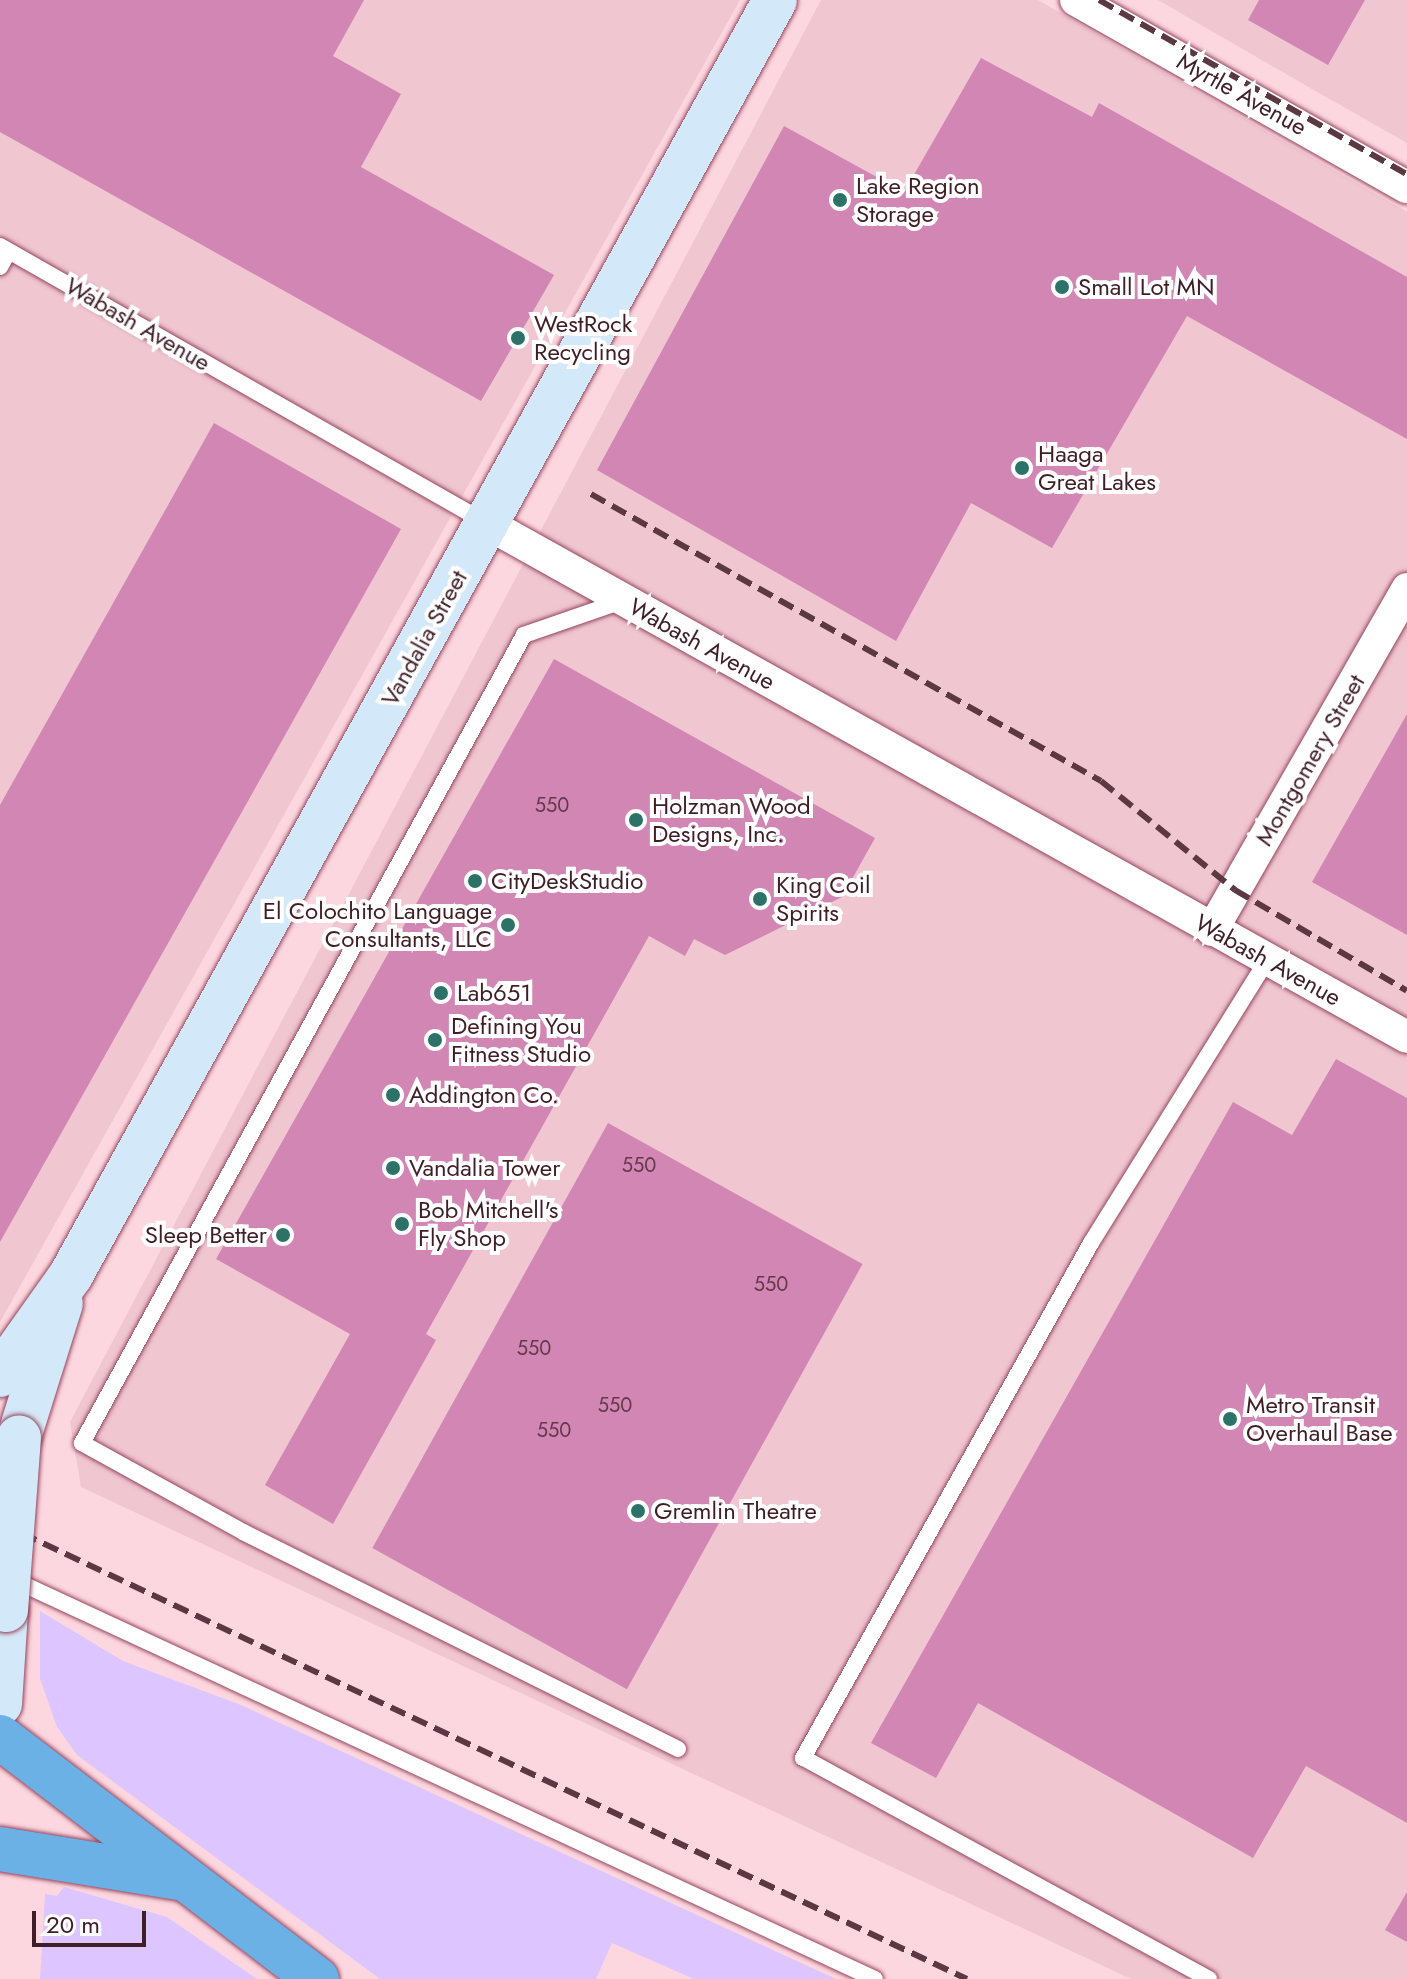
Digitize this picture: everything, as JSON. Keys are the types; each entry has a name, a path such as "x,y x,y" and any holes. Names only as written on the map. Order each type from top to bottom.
{"highway":[{"path":"0,1737 181,1879 317,1979"},
{"path":"0,1849 181,1879"}],"main road":[{"name":"Vandalia Street","path":"0,1375 71,1275 775,0"},
{"name":"Vandalia Street","path":"0,1704 4,1586 19,1437 71,1275"}],"street":[{"name":"Myrtle Avenue","path":"1076,0 1407,187"},
{"name":"Wabash Avenue","path":"488,524 1407,1037"},
{"name":"Montgomery Street","path":"1212,930 1407,589"}],"lane":[{"name":"Wabash Avenue","path":"4,248 488,524"},
{"path":"0,267 4,248"},
{"path":"624,600 524,635 82,1443 243,1532 678,1749"},
{"path":"1209,1979 803,1758 1091,1243 1267,960"},
{"path":"4,1586 875,1979"}],"shaded area":[{"path":"0,0 740,0 0,1322"},
{"path":"821,0 1038,0 1407,212 1407,1979 1131,1979 81,1487 70,1422"},
{"path":"1158,0 1407,0 1407,143 1312,89"},
{"path":"40,1611 123,1661 241,1705 836,1979 694,1979 612,1943 596,1979 380,1979 77,1755 57,1727 40,1679"},
{"path":"64,1887 167,1917 257,1979 40,1979 45,1894 57,1896"}],"building":[{"path":"0,0 364,0 333,56 401,94 361,167 554,275 481,401 0,132"},
{"path":"1259,0 1365,0 1328,65 1248,20"},
{"path":"981,58 1092,117 1099,103 1407,277 1407,439 1187,316 1052,548 971,503 896,641 597,470 784,126 904,192"},
{"path":"214,423 401,529 0,1242 0,805"},
{"name":"Vandalia Tower","path":"554,659 875,838 842,897 725,955 694,939 685,956 649,936 426,1334 436,1340 333,1524 265,1485 350,1334 216,1259"},
{"path":"1407,714 1407,935 1312,882"},
{"name":"Metro Transit Overhaul Base","path":"1336,1059 1407,1098 1407,1823 1306,1766 1253,1858 978,1703 936,1778 871,1743 1233,1102 1292,1135"},
{"name":"Vandalia Tower","path":"608,1123 863,1264 627,1689 372,1548"},
{"path":"1407,1892 1407,1942 1385,1930"}],"railway":[{"path":"1099,0 1407,174"},
{"path":"591,494 1101,781 1235,890 1407,991"},
{"path":"0,1523 967,1979"}],"place":[{"name":"Lake Region Storage","path":"840,200"},
{"name":"Small Lot MN","path":"1062,287"},
{"name":"WestRock Recycling","path":"518,338"},
{"name":"Haaga Great Lakes","path":"1022,468"},
{"name":"Holzman Wood Designs, Inc.","path":"636,820"},
{"name":"CityDeskStudio","path":"475,881"},
{"name":"King Coil Spirits","path":"760,899"},
{"name":"El Colochito Language Consultants, LLC","path":"508,925"},
{"name":"Lab651","path":"441,993"},
{"name":"Defining You Fitness Studio","path":"435,1040"},
{"name":"Addington Co.","path":"393,1095"},
{"name":"Vandalia Tower","path":"393,1168"},
{"name":"Bob Mitchell's Fly Shop","path":"402,1224"},
{"name":"Sleep Better","path":"283,1235"},
{"name":"Metro Transit Overhaul Base","path":"1230,1419"},
{"name":"Gremlin Theatre","path":"638,1511"}]}
